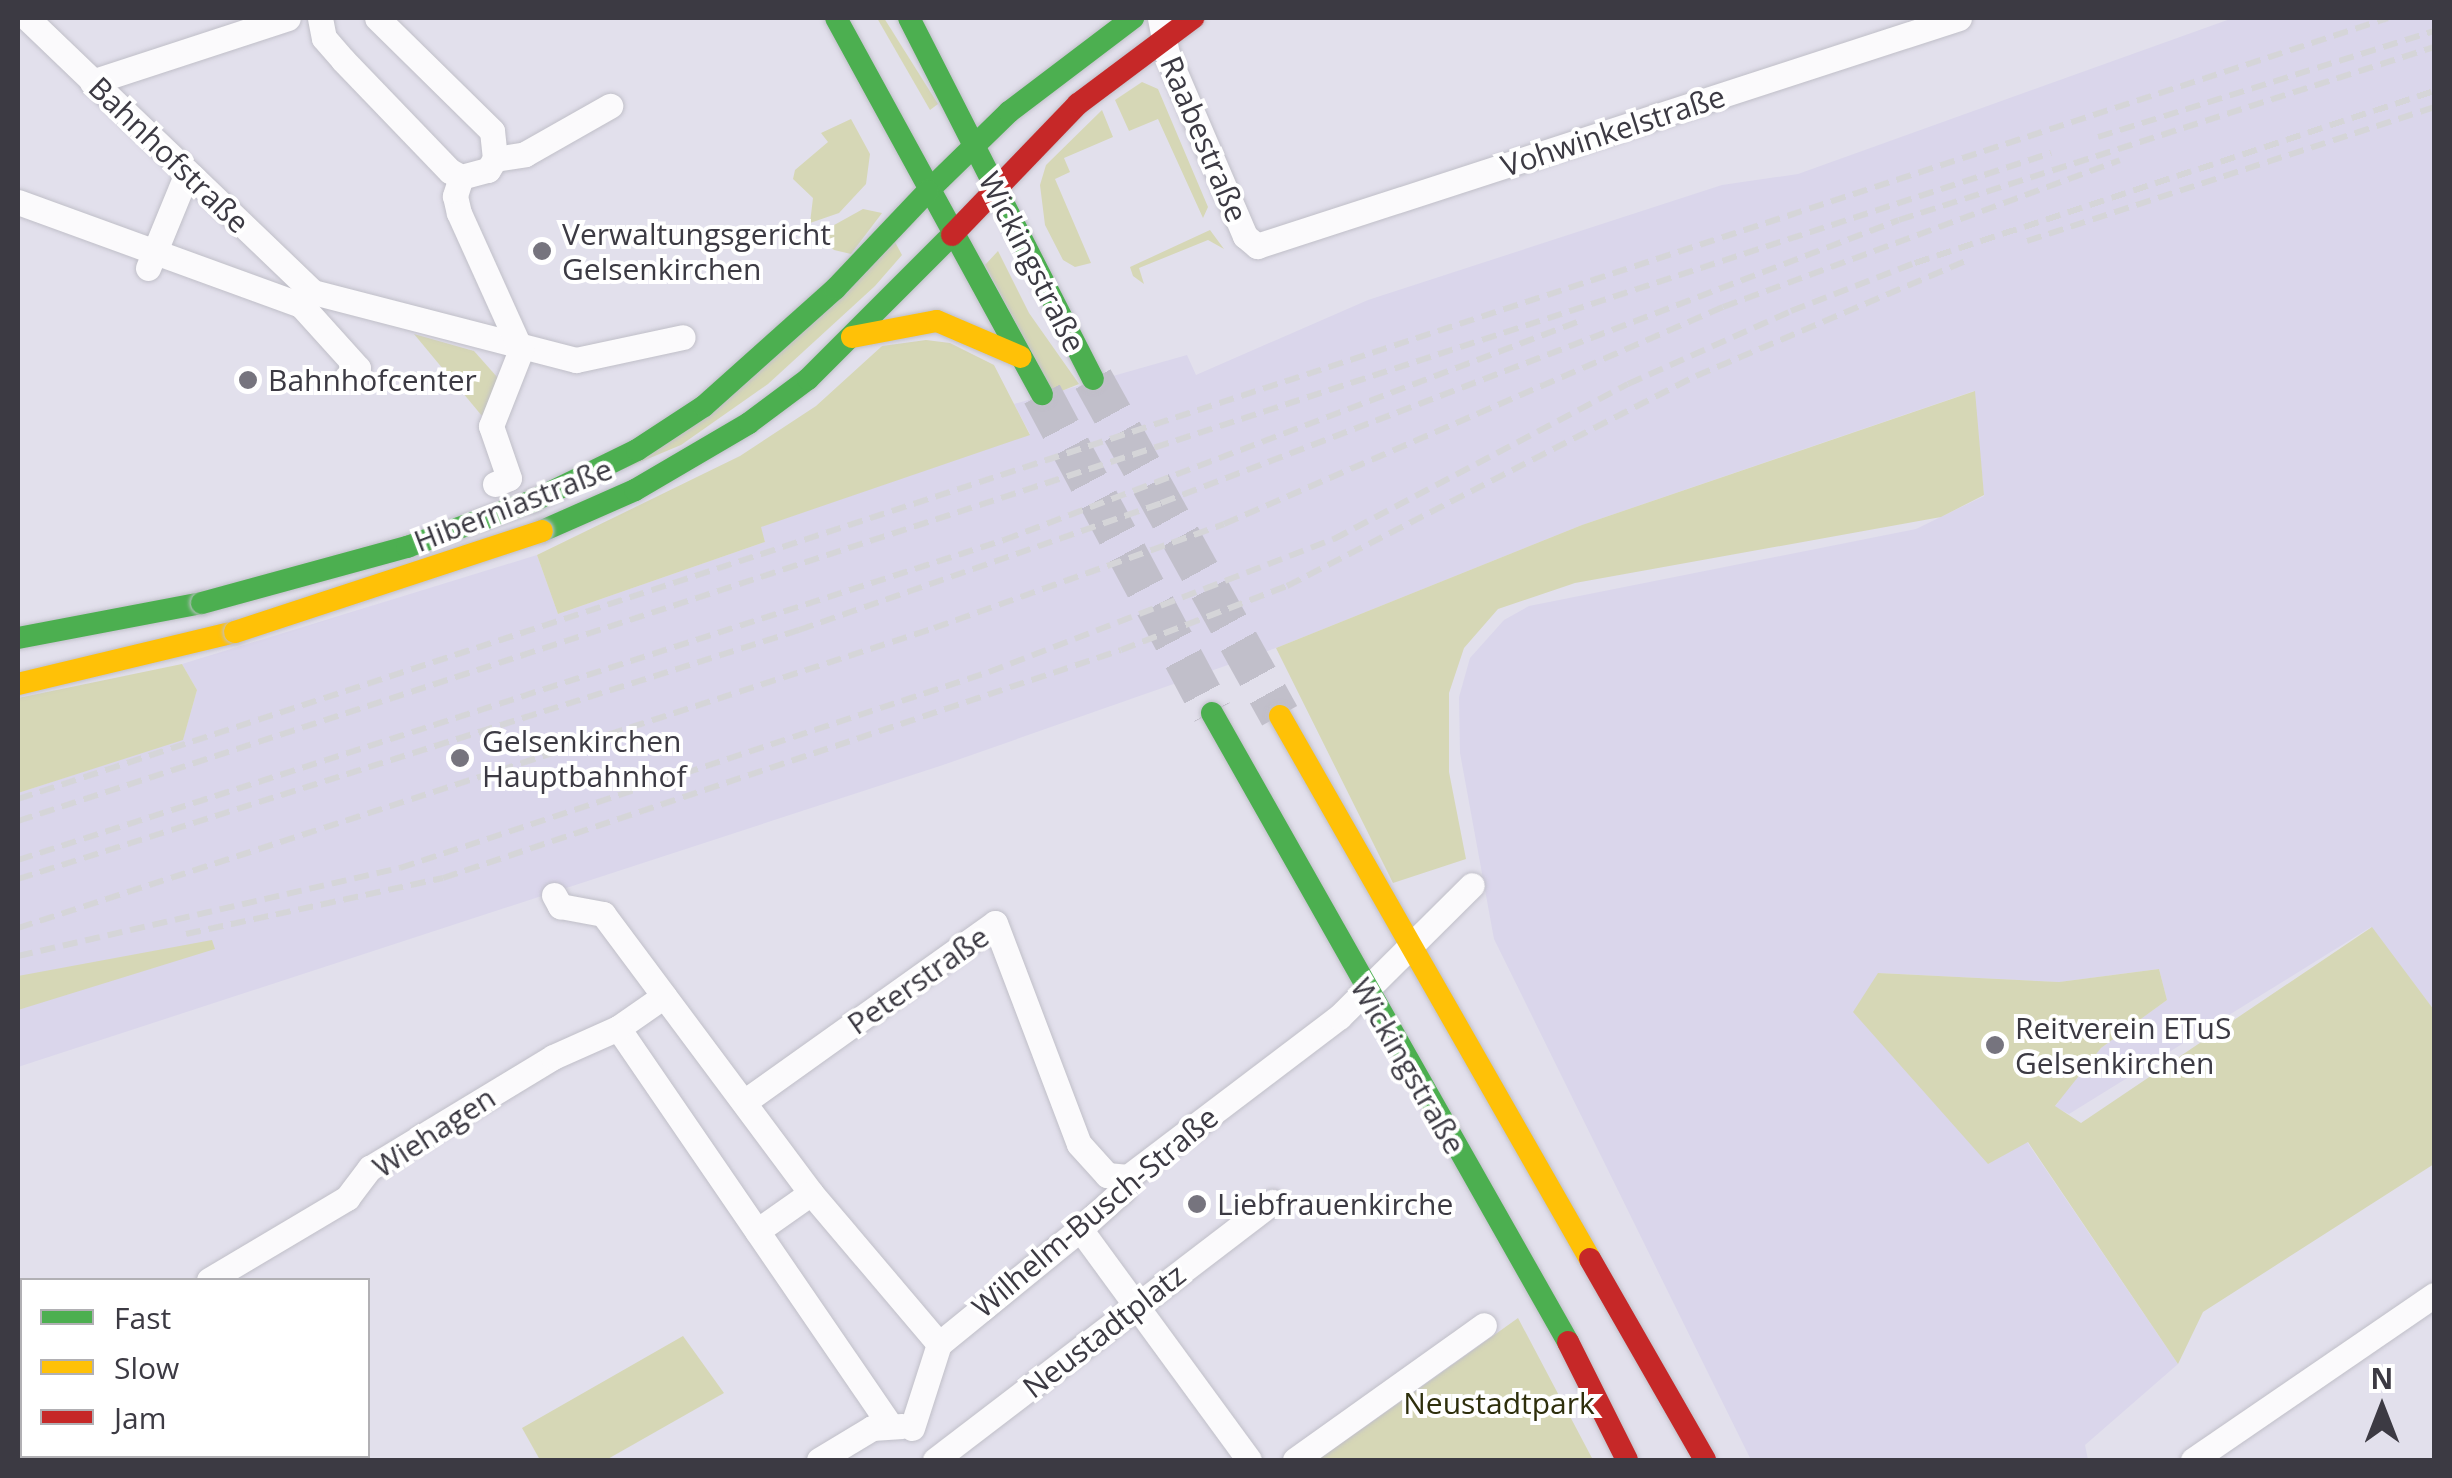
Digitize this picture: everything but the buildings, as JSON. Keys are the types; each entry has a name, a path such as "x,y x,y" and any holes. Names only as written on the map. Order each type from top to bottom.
{"main road":[{"name":"Wickingstraße","path":"836,18 1042,394"},
{"name":"Wickingstraße","path":"908,18 1093,380"},
{"name":"Hiberniastraße","path":"18,638 202,603 407,547 533,501 637,450 704,406 835,289 973,144 1132,18"},
{"name":"Hiberniastraße","path":"18,684 235,632 542,530 635,490 725,440 851,337 1078,104 1161,28 1194,18"},
{"path":"851,337 937,321 980,334 1021,357"},
{"name":"Wickingstraße","path":"1212,713 1364,991 1610,1415 1627,1460"},
{"name":"Wickingstraße","path":"1280,716 1705,1460"},
{"name":"Wickingstraße","path":"1610,1415 1649,1460"}],"street":[{"name":"Bahnhofstraße","path":"27,18 187,172 307,298 358,368 347,377"},
{"path":"92,82 288,18"},
{"path":"320,18 324,38 343,60 461,177"},
{"path":"377,18 492,131 495,159 488,170 461,177"},
{"name":"Vohwinkelstraße","path":"1267,245 1958,18"},
{"name":"Raabestraße","path":"1161,28 1246,236 1257,246 1267,245"},
{"path":"495,159 525,154 610,106"},
{"path":"157,248 187,172"},
{"path":"461,177 455,196 459,213 521,350 491,426 510,478 494,484"},
{"path":"18,202 307,298 521,350 576,360 683,337"},
{"name":"Wickingstraße","path":"1409,946 1472,885"},
{"path":"554,894 560,906 603,914 812,1192 939,1344 900,1426 819,1460"},
{"name":"Peterstraße","path":"744,1102 820,1052 996,922 1079,1144 1108,1175 1128,1177"},
{"name":"Wilhelm-Busch-Straße","path":"939,1344 1080,1229 1122,1191 1128,1177 1324,1030 1409,946"},
{"name":"Wiehagen","path":"212,1278 347,1198 370,1168 553,1057 618,1028 664,996"},
{"path":"618,1028 756,1231 900,1426 934,1460"},
{"path":"756,1231 812,1192"},
{"name":"Neustadtplatz","path":"934,1460 1273,1202"},
{"path":"1080,1229 1249,1460"},
{"path":"2193,1460 2434,1294"},
{"path":"1294,1460 1484,1324"}],"shaded area":[{"path":"2233,18 2434,18 2434,1010 2371,927 2069,1114 2055,1107 2075,1077 2101,1048 2167,1000 2159,969 2059,982 1879,973 2027,1142 2178,1364 2085,1445 2088,1460 1751,1460 1494,939 1460,753 1459,697 1470,658 1504,620 1529,606 1916,529 1984,496 1974,391 1582,525 1276,648 943,765 18,1067 18,793 183,739 197,690 182,664 537,555 558,614 765,542 760,527 1030,434 1014,404 1187,355 1196,375 1368,300 1722,185 1798,174"}],"green space":[{"path":"877,18 884,18 938,104 930,110"},
{"path":"1142,82 1158,89 1208,207 1203,218 1158,119 1129,131 1115,100"},
{"path":"1102,110 1113,137 1064,158 1070,172 1055,179 1091,263 1075,267 1063,260 1045,225 1040,185 1046,165"},
{"path":"851,119 870,154 866,184 839,213 810,223 813,198 793,179 795,170 828,142 821,133"},
{"path":"863,209 882,213 851,254 834,250 818,234"},
{"path":"1210,230 1224,249 1208,240 1139,268 1144,284 1133,276 1130,267"},
{"path":"895,242 902,255 875,286 768,384 681,445 621,470"},
{"path":"998,251 1029,313 1079,384 1054,394 985,265"},
{"path":"414,334 474,351 498,378 482,416"},
{"path":"926,340 950,343 994,365 1030,435 761,527 765,542 558,614 537,555 740,456 816,406 882,346"},
{"path":"1975,391 1984,495 1941,517 1575,583 1498,609 1464,648 1449,693 1449,772 1466,859 1393,883 1276,648 1582,525"},
{"path":"182,664 197,690 183,740 18,793 18,698"},
{"path":"2372,927 2434,1010 2434,1164 2203,1312 2178,1364 2028,1142 1988,1164 1853,1012 1878,973 2059,982 2159,969 2167,1000 2101,1048 2055,1106 2081,1123"},
{"path":"212,940 215,949 18,1010 18,976"},
{"name":"Neustadtpark","path":"1518,1318 1593,1460 1318,1460 1427,1383"},
{"path":"683,1336 724,1393 606,1460 540,1460 522,1428"}],"tunnel":[{"path":"1093,379 1280,716"},
{"path":"1042,394 1212,713"}],"railway":[{"path":"18,799 2388,18"},
{"path":"2098,137 2434,31"},
{"path":"18,879 799,630 1161,503 1899,220 2434,47"},
{"path":"18,956 400,868 989,672 1334,539 1628,384 1791,311 1915,263 2434,91"},
{"path":"2027,241 2434,107"},
{"path":"18,821 2051,153"},
{"path":"18,928 934,628 1224,524 1723,307 2120,160"},
{"path":"186,934 443,878 1121,650 1287,586 1696,376 1966,261"},
{"path":"18,860 1004,540 1580,321"}],"traffic: fast":[{"path":"836,18 1042,394"},
{"path":"909,18 1093,379"},
{"path":"928,191 1009,112 1133,18"},
{"path":"533,501 637,450 704,406 835,289 928,191"},
{"path":"542,531 635,490 749,423 808,379 952,235"},
{"path":"202,603 407,547 533,501"},
{"path":"18,638 202,603"},
{"path":"1212,713 1568,1342"}],"traffic: slow":[{"path":"852,337 937,321 1021,357"},
{"path":"235,632 542,531"},
{"path":"18,684 235,632"},
{"path":"1280,716 1590,1259"}],"traffic: jam":[{"path":"952,235 1078,104 1193,18"},
{"path":"1590,1259 1705,1460"},
{"path":"1568,1342 1627,1460"}],"place":[{"name":"Verwaltungsgericht Gelsenkirchen","path":"542,251"},
{"name":"Bahnhofcenter","path":"248,380"},
{"name":"Gelsenkirchen Hauptbahnhof","path":"460,758"},
{"name":"Reitverein ETuS Gelsenkirchen","path":"1995,1045"},
{"name":"Liebfrauenkirche","path":"1197,1204"}]}
